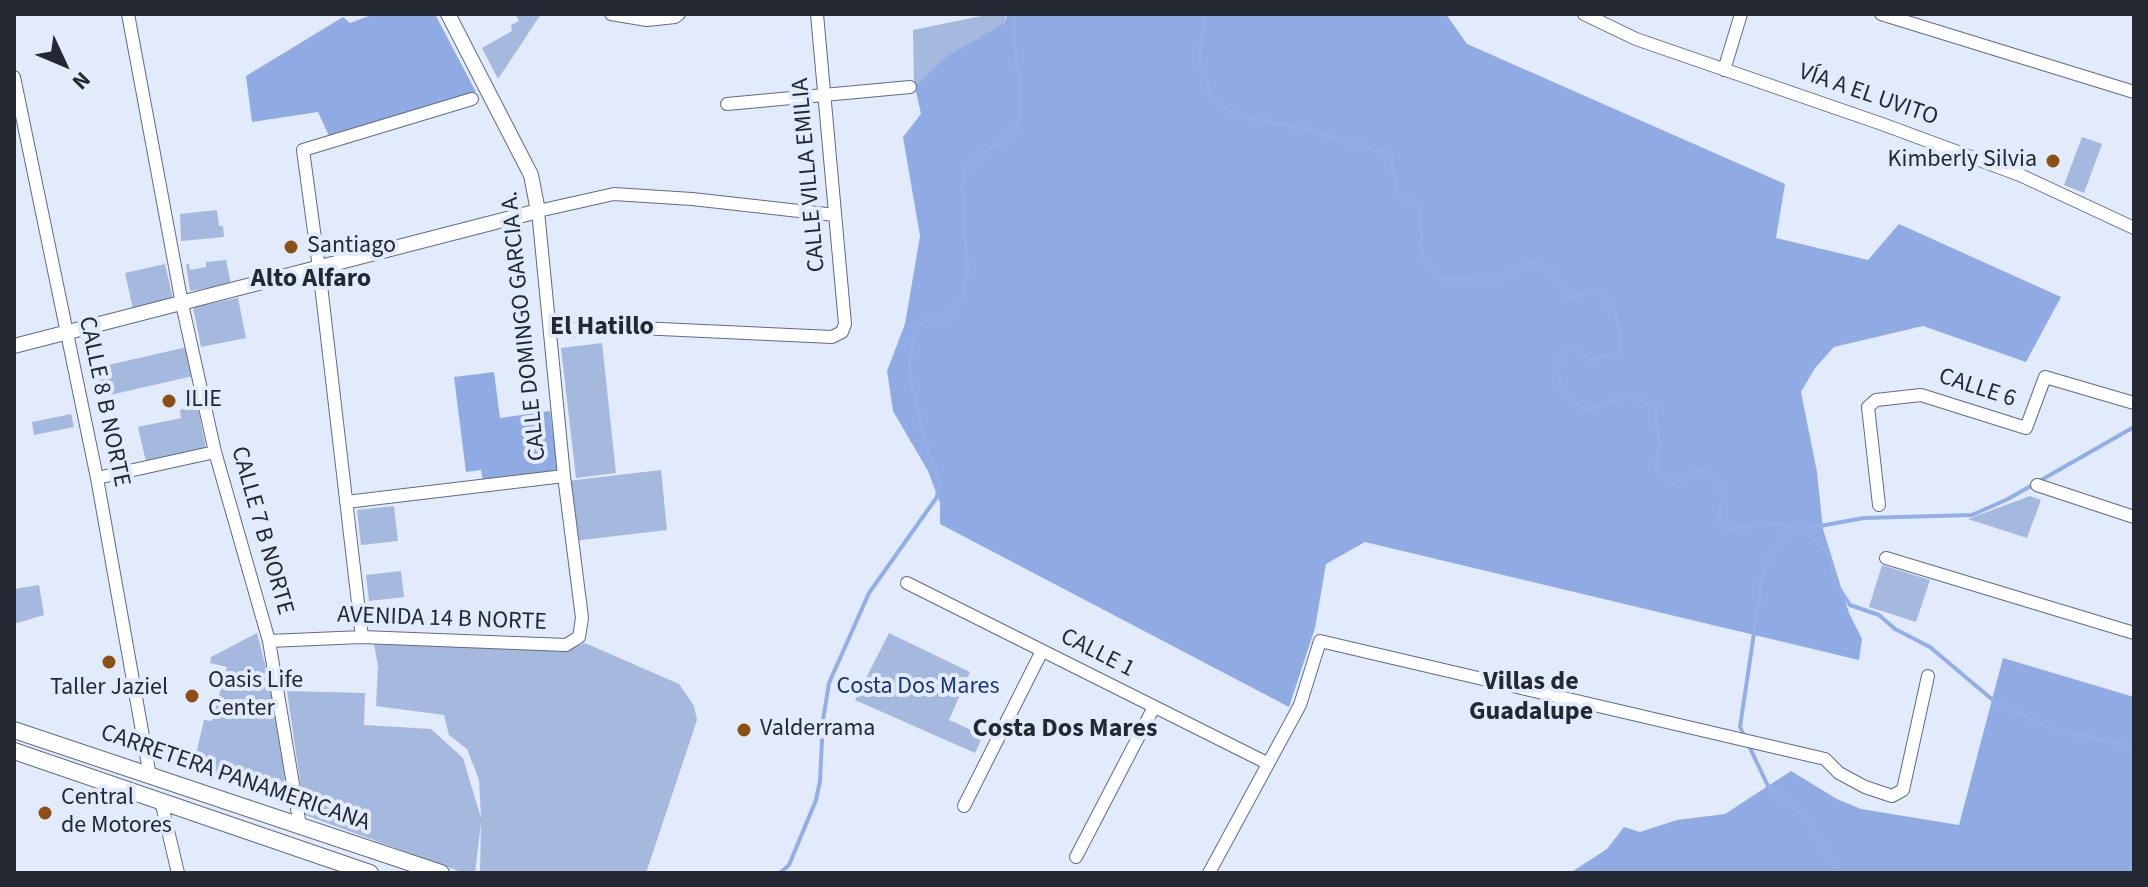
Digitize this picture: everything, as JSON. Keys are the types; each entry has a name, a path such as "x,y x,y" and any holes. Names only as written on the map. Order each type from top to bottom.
{"highway":[{"name":"CARRETERA PANAMERICANA","path":"14,730 441,873"},
{"path":"14,741 85,764 121,766"},
{"name":"CARRETERA PANAMERICANA","path":"14,751 370,873"},
{"path":"150,776 164,791 248,820 276,841"}],"main road":[{"name":"CALLE DOMINGO GARCIA A.","path":"448,14 531,175 538,211"},
{"path":"14,346 538,211"}],"street":[{"name":"CALLE 7 B NORTE","path":"128,14 182,304 215,452 269,641 300,826"},
{"path":"611,14 647,20 679,14"},
{"name":"CALLE VILLA EMILIA","path":"550,330 654,328 832,337 842,332 845,324 817,14"},
{"name":"VÍA A EL UVITO","path":"1584,14 1636,39 1979,159 2134,228"},
{"path":"1724,70 1741,14"},
{"path":"1881,14 2134,92"},
{"name":"CALLE 8 B NORTE","path":"14,77 97,478 150,776"},
{"path":"727,104 910,87"},
{"path":"362,637 303,150 472,99"},
{"path":"538,211 614,194 692,199 835,215"},
{"name":"CALLE DOMINGO GARCIA A.","path":"538,211 564,476 582,618 579,637 566,645"},
{"name":"CALLE 6","path":"1879,505 1868,407 1876,400 1921,395 2026,428 2045,377 2134,403"},
{"path":"97,478 215,452"},
{"path":"346,502 564,476"},
{"path":"2037,485 2134,517"},
{"path":"1886,558 2134,633"},
{"name":"CALLE 1","path":"907,583 1267,763"},
{"name":"AVENIDA 14 B NORTE","path":"269,641 362,637 566,645"},
{"path":"1209,873 1300,705 1320,641 1825,759 1839,773 1865,787 1892,796 1903,790 1928,676"},
{"path":"964,806 1042,651"},
{"path":"1076,857 1154,707"},
{"path":"121,766 136,758 143,738"},
{"path":"161,801 178,873"}],"green space":[{"path":"515,14 541,14 498,79 482,48 512,31 511,25 519,21"},
{"path":"1005,14 1007,32 971,76 914,87 913,30"},
{"path":"2082,137 2102,144 2084,193 2064,185"},
{"path":"217,210 224,237 181,241 180,214"},
{"path":"226,260 231,284 190,291 186,264 189,264 190,270 206,267 206,262"},
{"path":"165,264 173,299 133,309 125,273"},
{"path":"238,298 246,338 201,347 193,307"},
{"name":"El Hatillo","path":"602,343 616,473 576,478 561,348"},
{"path":"187,347 193,376 97,398 91,369"},
{"path":"196,397 206,449 146,462 138,427 181,418 183,404 187,403 187,399"},
{"path":"71,414 74,427 34,435 32,422"},
{"path":"661,470 667,530 573,541 567,481"},
{"path":"2030,496 2041,500 2027,538 1968,519"},
{"path":"394,506 398,541 361,545 357,510"},
{"path":"1882,565 1930,580 1916,622 1869,607"},
{"path":"401,571 404,597 369,601 366,575"},
{"path":"39,585 44,615 14,624 14,589"},
{"path":"257,633 268,676 285,778 280,795 192,771 204,720 212,721 227,667 210,663 211,657"},
{"name":"Costa Dos Mares","path":"889,633 970,672 949,720 983,735 975,753 855,700"},
{"path":"585,643 679,684 694,706 697,720 646,873 480,873 481,823 475,873 464,873 305,815 287,691 365,693 364,725 431,729 463,758 481,818 479,780 467,749 449,735 444,715 376,706 378,666 374,644 567,651"}],"shaded area":[{"path":"374,14 435,14 476,92 329,136 318,112 252,122 246,76 343,17 350,23"},
{"path":"1007,14 1446,14 1467,44 1785,184 1776,238 1868,260 1899,224 2061,297 2026,362 1923,326 1834,347 1815,368 1801,392 1817,472 1823,529 1849,613 1862,639 1859,660 1365,542 1326,564 1315,628 1289,707 940,524 940,503 928,471 893,411 887,371 905,324 920,236 903,137 921,114 915,87 947,56 1005,23"},
{"path":"494,372 500,418 550,411 558,471 483,482 481,470 466,472 454,377"},
{"path":"2003,658 2134,697 2134,873 1570,873 1607,849 1624,827 1640,832 1677,820 1725,814 1791,771 1837,799 1861,809 1959,825"}],"waterway":[{"path":"780,873 789,865 816,800 829,683 869,593 937,497 939,480 925,441 909,362 914,337 921,324 927,319 940,321 948,318 962,299 967,272 962,186 966,170 983,152 1000,143 1018,127 1022,96 1014,47 1014,14"},
{"path":"1207,14 1200,61 1212,99 1241,117 1306,129 1392,155 1396,190 1420,210 1422,257 1442,279 1496,280 1531,262 1551,272 1569,298 1598,291 1617,315 1621,354 1592,359 1568,346 1555,368 1564,392 1586,411 1627,395 1655,408 1659,438 1657,470 1673,485 1701,469 1715,479 1724,495 1718,516 1728,530 1766,522 1803,529 1864,518 1972,515 2008,499 2134,427"},
{"path":"1791,526 1764,566 1740,727 1768,786 1808,820 1837,873"},
{"path":"1804,530 1829,555 1835,582 1850,605 1879,615 1895,629 1930,647 1994,701 2053,729 2134,746"}],"place":[{"name":"Kimberly Silvia","path":"2053,161"},
{"name":"Santiago","path":"291,247"},
{"name":"ILIE","path":"169,401"},
{"name":"Taller Jaziel","path":"109,662"},
{"name":"Oasis Life Center","path":"192,696"},
{"name":"Valderrama","path":"744,730"},
{"name":"Central de Motores","path":"45,813"}],"district":[{"name":"Alto Alfaro","path":"311,280"},
{"name":"El Hatillo","path":"602,328"},
{"name":"Villas de Guadalupe","path":"1531,698"},
{"name":"Costa Dos Mares","path":"1065,730"}]}
